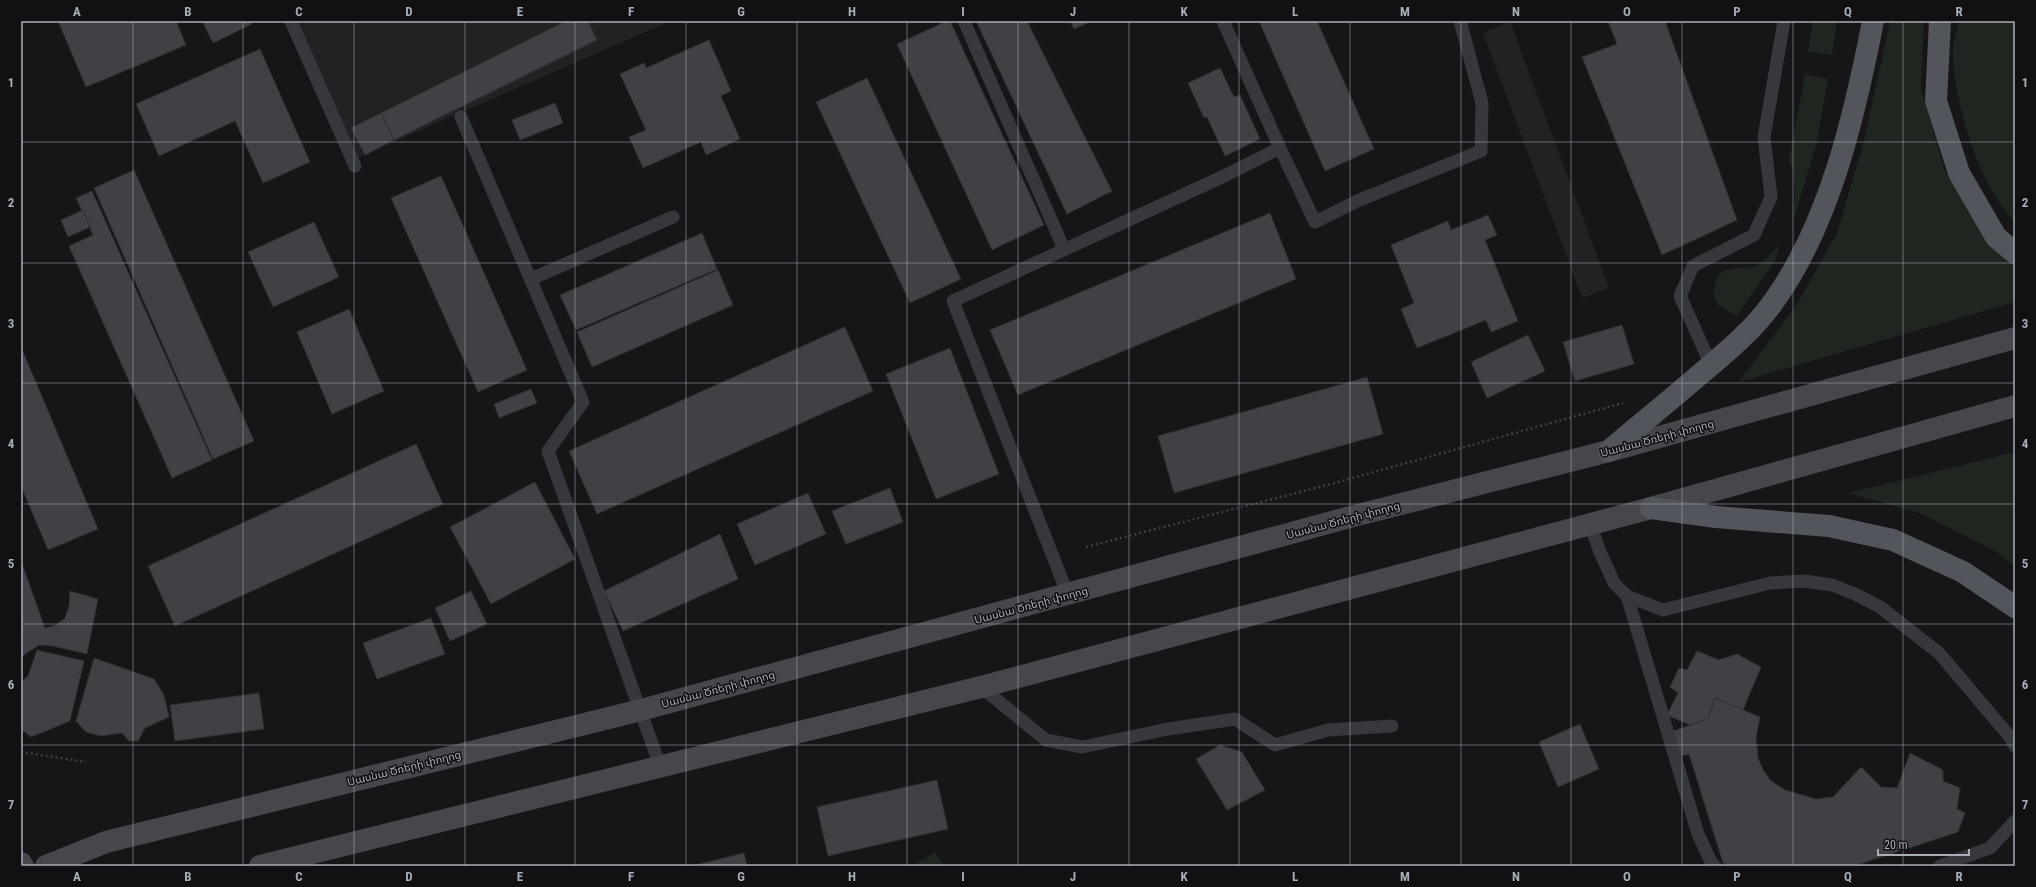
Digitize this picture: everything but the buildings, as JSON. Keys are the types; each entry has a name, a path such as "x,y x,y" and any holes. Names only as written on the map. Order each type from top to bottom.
{"main road":[{"path":"1609,451 1737,343 1774,302 1800,258 1832,186 1854,109 1873,21"},
{"path":"1940,21 1936,101 1957,166 1996,237 2015,253"},
{"name":"Սասնա Ծռերի փողոց","path":"46,866 106,842 641,710 1350,517 1609,451 2015,338"},
{"path":"260,866 981,687 1651,508 2015,406"},
{"path":"1651,508 1716,517 1829,526 1893,540 1964,572 2015,607"}],"lane":[{"path":"291,21 356,166"},
{"path":"964,21 1064,249"},
{"path":"1223,21 1315,222 1357,202 1482,151 1482,103 1460,21"},
{"path":"1711,365 1680,296 1693,266 1754,235 1771,197 1764,137 1784,21"},
{"path":"461,117 583,402 548,451 660,766"},
{"path":"1068,595 952,301 1280,148"},
{"path":"531,280 673,217"},
{"path":"1590,524 1600,552 1614,583 1627,596 1663,610 1770,583 1804,581 1832,585 1855,594 1880,607 1939,653 2010,737 2015,746"},
{"path":"1627,596 1698,834 1711,862 1715,866"},
{"path":"981,687 1046,740 1082,747 1168,729 1235,719 1275,745 1328,730 1392,726"},
{"path":"1940,866 1990,848 2015,821"}],"path":[{"path":"1086,547 1330,484 1629,401"},
{"path":"21,752 86,762"}],"shaded area":[{"path":"297,21 671,21 357,158"},
{"path":"1510,21 1609,288 1582,298 1483,33"},
{"path":"1813,21 1837,21 1832,55 1808,52"},
{"path":"1890,21 1924,21 1921,89 1944,169 1983,231 2015,264 2015,302 1739,382 1796,306 1837,233 1864,141"},
{"path":"1959,21 2015,21 2015,221 2002,206 1990,187 1970,142 1963,117 1954,71 1953,51"},
{"path":"1805,74 1828,79 1816,146 1793,221 1795,198 1792,168 1789,160"},
{"path":"1780,244 1775,261 1737,316 1720,307 1714,291 1714,285 1719,275 1729,269 1756,266 1760,264"},
{"path":"2015,452 2015,566 1994,550 1922,514 1849,493"},
{"path":"935,852 944,866 912,866"}]}
